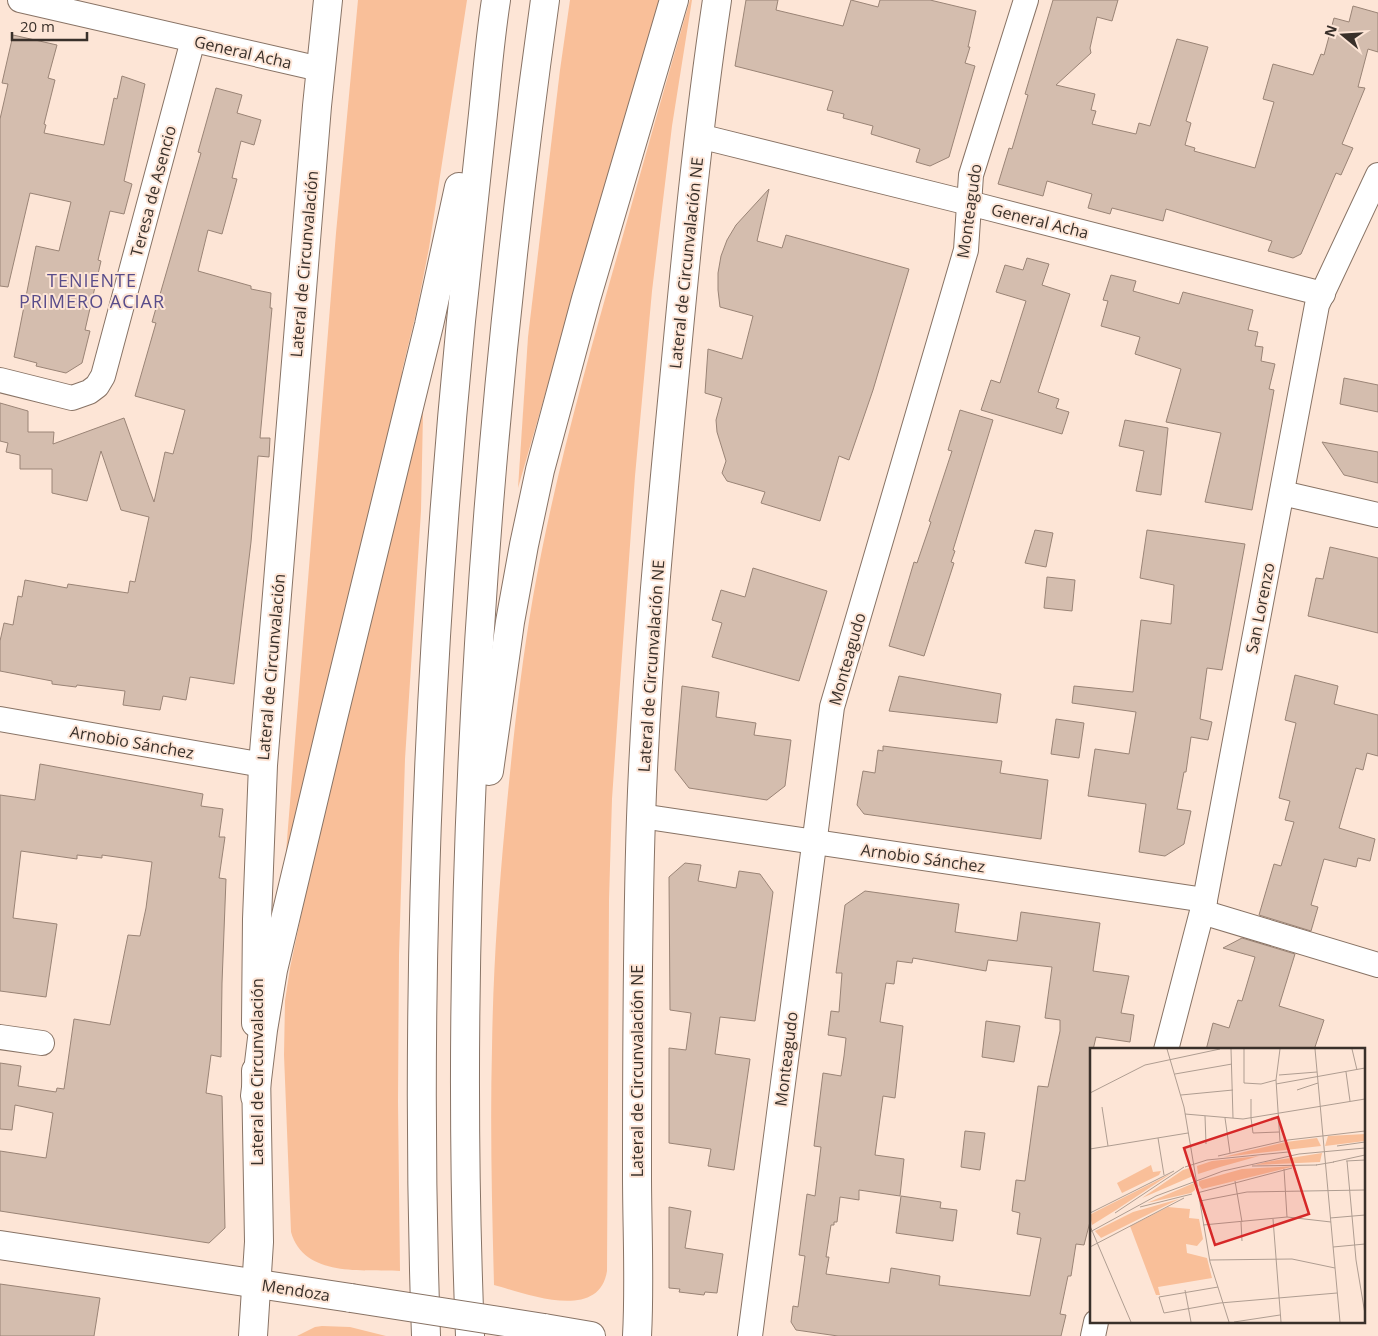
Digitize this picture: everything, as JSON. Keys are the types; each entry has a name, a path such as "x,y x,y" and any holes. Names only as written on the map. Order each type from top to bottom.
{"main road":[{"name":"Lateral de Circunvalación","path":"253,1336 259,1242 255,1096 257,919 263,765 320,69 328,0"},
{"path":"470,1336 466,1128 466,938 479,652 493,446 512,259 545,0"},
{"path":"466,938 510,622 540,470 586,299 674,0"},
{"name":"Lateral de Circunvalación NE","path":"637,1336 639,1303 637,1060 642,816 648,686 659,542 699,136 718,0"},
{"path":"255,1096 273,970 430,325 495,7"},
{"path":"426,1336 423,1275 421,996 429,746 448,466 468,252 495,7"},
{"name":"Mendoza","path":"0,1244 591,1336"}],"street":[{"name":"General Acha","path":"20,0 320,69"},
{"name":"Monteagudo","path":"750,1336 832,707 966,250 971,175 1026,0"},
{"name":"Teresa de Asencio","path":"0,380 72,398 89,392 97,386 103,376 194,40"},
{"name":"General Acha","path":"699,136 1323,294"},
{"name":"San Lorenzo","path":"1167,1048 1203,906 1318,305 1378,175"},
{"path":"1282,493 1378,515"},
{"name":"Arnobio Sánchez","path":"0,719 263,765"},
{"name":"Arnobio Sánchez","path":"642,816 814,842 1203,906 1378,964"},
{"path":"0,1037 42,1043"}],"shaded area":[{"path":"358,0 467,0 429,248 402,371 401,395 284,877 336,233"},
{"path":"570,0 659,0 518,488 528,337"},
{"path":"690,0 692,0 672,126 652,291 635,476 612,799 609,900 607,1271 601,1287 590,1296 576,1300 559,1300 523,1294 494,1285 491,1078 495,964 502,853 520,682 541,553 561,464 595,333"},
{"path":"422,412 421,511 405,759 399,955 400,1271 353,1270 321,1264 308,1257 298,1247 291,1232 284,1055 285,1001 305,897"},
{"path":"315,1327 350,1327 386,1336 297,1336"}],"building":[{"path":"746,0 778,0 776,10 843,26 851,0 878,7 880,0 930,0 976,11 968,47 970,47 965,63 975,66 949,157 930,166 916,162 920,149 871,134 873,126 843,118 844,114 827,110 833,91 735,66"},
{"path":"1053,0 1118,0 1112,21 1097,17 1090,48 1091,53 1056,85 1095,94 1091,110 1096,111 1092,124 1136,134 1139,123 1150,126 1177,39 1208,47 1186,121 1191,123 1185,145 1195,148 1194,151 1255,168 1274,102 1263,99 1273,64 1313,75 1321,54 1324,55 1334,18 1349,22 1353,6 1378,13 1378,52 1368,49 1358,87 1365,88 1342,144 1353,148 1341,175 1336,173 1301,254 1293,258 1268,251 1272,241 1166,209 1163,221 1112,208 1110,214 1088,208 1092,194 1047,181 1043,196 998,184 1009,148 1012,149 1028,95 1025,94"},
{"path":"13,35 57,45 48,78 55,80 44,124 46,125 44,133 104,145 114,98 117,99 122,76 145,84 124,181 132,184 124,214 110,211 98,260 101,261 85,330 90,331 82,363 66,373 36,366 37,363 14,357 36,246 59,251 71,202 30,193 8,287 0,286 0,119 8,84 2,83"},
{"path":"216,88 242,95 237,113 261,120 254,145 241,141 232,178 237,179 222,234 208,230 198,271 251,286 251,289 271,293 270,308 272,308 260,438 270,438 269,457 258,456 251,542 234,684 190,677 186,700 163,696 160,710 123,705 125,691 52,684 52,681 0,671 0,641 4,623 13,625 18,596 22,597 25,580 67,588 68,584 128,593 130,581 135,582 149,517 121,510 101,451 87,501 52,493 52,469 20,469 20,455 6,452 8,443 0,441 0,403 28,411 28,432 54,432 53,444 124,418 154,502 165,452 173,454 185,410 135,396 156,323 152,322 201,153 198,152"},
{"path":"769,189 757,241 782,248 786,235 909,269 873,390 849,460 839,456 820,521 761,503 765,492 727,481 722,473 726,461 717,432 716,420 722,398 705,393 708,349 742,359 753,316 720,307 718,273 721,256 727,240 736,225"},
{"path":"1027,258 1049,264 1042,285 1070,294 1038,392 1059,399 1056,408 1069,412 1062,434 981,410 991,380 1000,383 1026,301 996,292 1005,265 1023,270"},
{"path":"1111,275 1136,281 1133,291 1179,304 1183,292 1253,310 1248,330 1258,332 1255,346 1263,347 1261,361 1275,364 1269,389 1274,390 1252,510 1205,502 1221,433 1166,422 1181,369 1135,354 1140,337 1101,326 1108,301 1103,300"},
{"path":"1344,378 1378,385 1378,412 1340,404"},
{"path":"960,410 993,420 953,550 955,551 951,562 954,563 924,656 889,646 914,562 917,563 931,522 929,521 952,451 948,450"},
{"path":"1125,420 1168,428 1161,495 1136,491 1144,451 1119,446"},
{"path":"1322,442 1378,452 1378,483 1344,475"},
{"path":"1035,530 1053,533 1046,567 1025,563"},
{"path":"1147,530 1245,544 1222,670 1207,668 1200,719 1212,722 1208,740 1191,737 1186,772 1184,772 1177,809 1191,811 1184,844 1165,856 1139,852 1146,804 1088,796 1095,749 1129,754 1136,712 1072,703 1074,686 1133,692 1141,620 1171,624 1174,585 1140,578"},
{"path":"1330,547 1378,558 1378,633 1308,616 1316,578 1323,579"},
{"path":"753,568 827,591 799,681 712,657 722,623 712,620 721,590 745,597"},
{"path":"1047,577 1075,580 1072,611 1044,608"},
{"path":"1295,675 1338,686 1334,704 1378,715 1378,756 1367,753 1363,770 1356,768 1339,828 1375,839 1370,861 1358,858 1356,867 1324,859 1311,905 1318,907 1311,931 1259,915 1274,864 1281,866 1294,822 1285,820 1290,801 1279,798 1296,723 1285,720"},
{"path":"899,676 1001,694 997,723 889,711"},
{"path":"682,686 719,692 716,717 756,723 754,735 791,740 785,786 767,800 689,788 675,770"},
{"path":"1056,719 1084,723 1079,758 1051,754"},
{"path":"883,746 1002,761 1000,773 1048,780 1041,839 864,814 857,805 863,771 875,773 878,750 883,751"},
{"path":"40,764 203,794 201,806 223,809 219,837 225,837 219,878 226,879 221,1057 211,1055 206,1093 222,1096 225,1228 209,1243 0,1211 0,1151 46,1158 53,1113 15,1105 12,1130 0,1129 0,1063 21,1066 18,1086 56,1092 57,1088 64,1089 74,1019 110,1025 128,935 140,936 152,862 102,855 102,858 77,855 77,859 21,851 13,918 57,924 54,944 46,997 0,991 0,795 35,800"},
{"path":"685,863 701,865 698,881 736,888 739,871 760,874 773,892 755,1021 720,1017 715,1054 750,1059 734,1170 708,1166 711,1149 669,1143 669,1048 686,1050 691,1013 670,1010 669,877"},
{"path":"865,891 959,904 955,932 1017,941 1021,912 1100,923 1093,971 1129,976 1121,1013 1134,1015 1130,1042 1096,1037 1093,1048 1090,1048 1090,1222 1084,1245 1076,1244 1071,1276 1068,1276 1060,1314 1066,1315 1061,1336 838,1336 796,1330 791,1322 793,1306 798,1307 805,1256 799,1255 807,1194 815,1196 821,1147 814,1146 823,1073 841,1076 844,1056 846,1038 828,1035 831,1011 839,1012 842,973 836,973 845,905","holes":["913,958 986,971 988,960 1052,967 1045,1018 1060,1020 1060,1031 1048,1087 1038,1086 1025,1181 1016,1180 1012,1211 1020,1213 1017,1234 1041,1238 1030,1296 939,1285 940,1276 891,1268 889,1283 826,1274 829,1257 826,1257 831,1225 837,1222 840,1197 859,1200 859,1190 900,1196 904,1159 875,1155 883,1096 895,1098 903,1026 880,1022 886,983 894,984 897,961 912,963"]},
{"path":"1242,938 1295,954 1279,1006 1324,1020 1315,1048 1207,1048 1213,1023 1229,1028 1238,1000 1242,1001 1255,957 1223,948"},
{"path":"986,1021 1020,1026 1014,1062 982,1057"},
{"path":"965,1131 985,1133 980,1170 961,1167"},
{"path":"901,1196 941,1202 940,1208 957,1210 953,1241 896,1233"},
{"path":"669,1207 691,1211 685,1248 723,1254 717,1293 705,1292 704,1295 679,1292 680,1289 669,1288"},
{"path":"0,1284 100,1298 94,1336 0,1336"}],"district":[{"name":"TENIENTE PRIMERO ACIAR","path":"92,291"}]}
